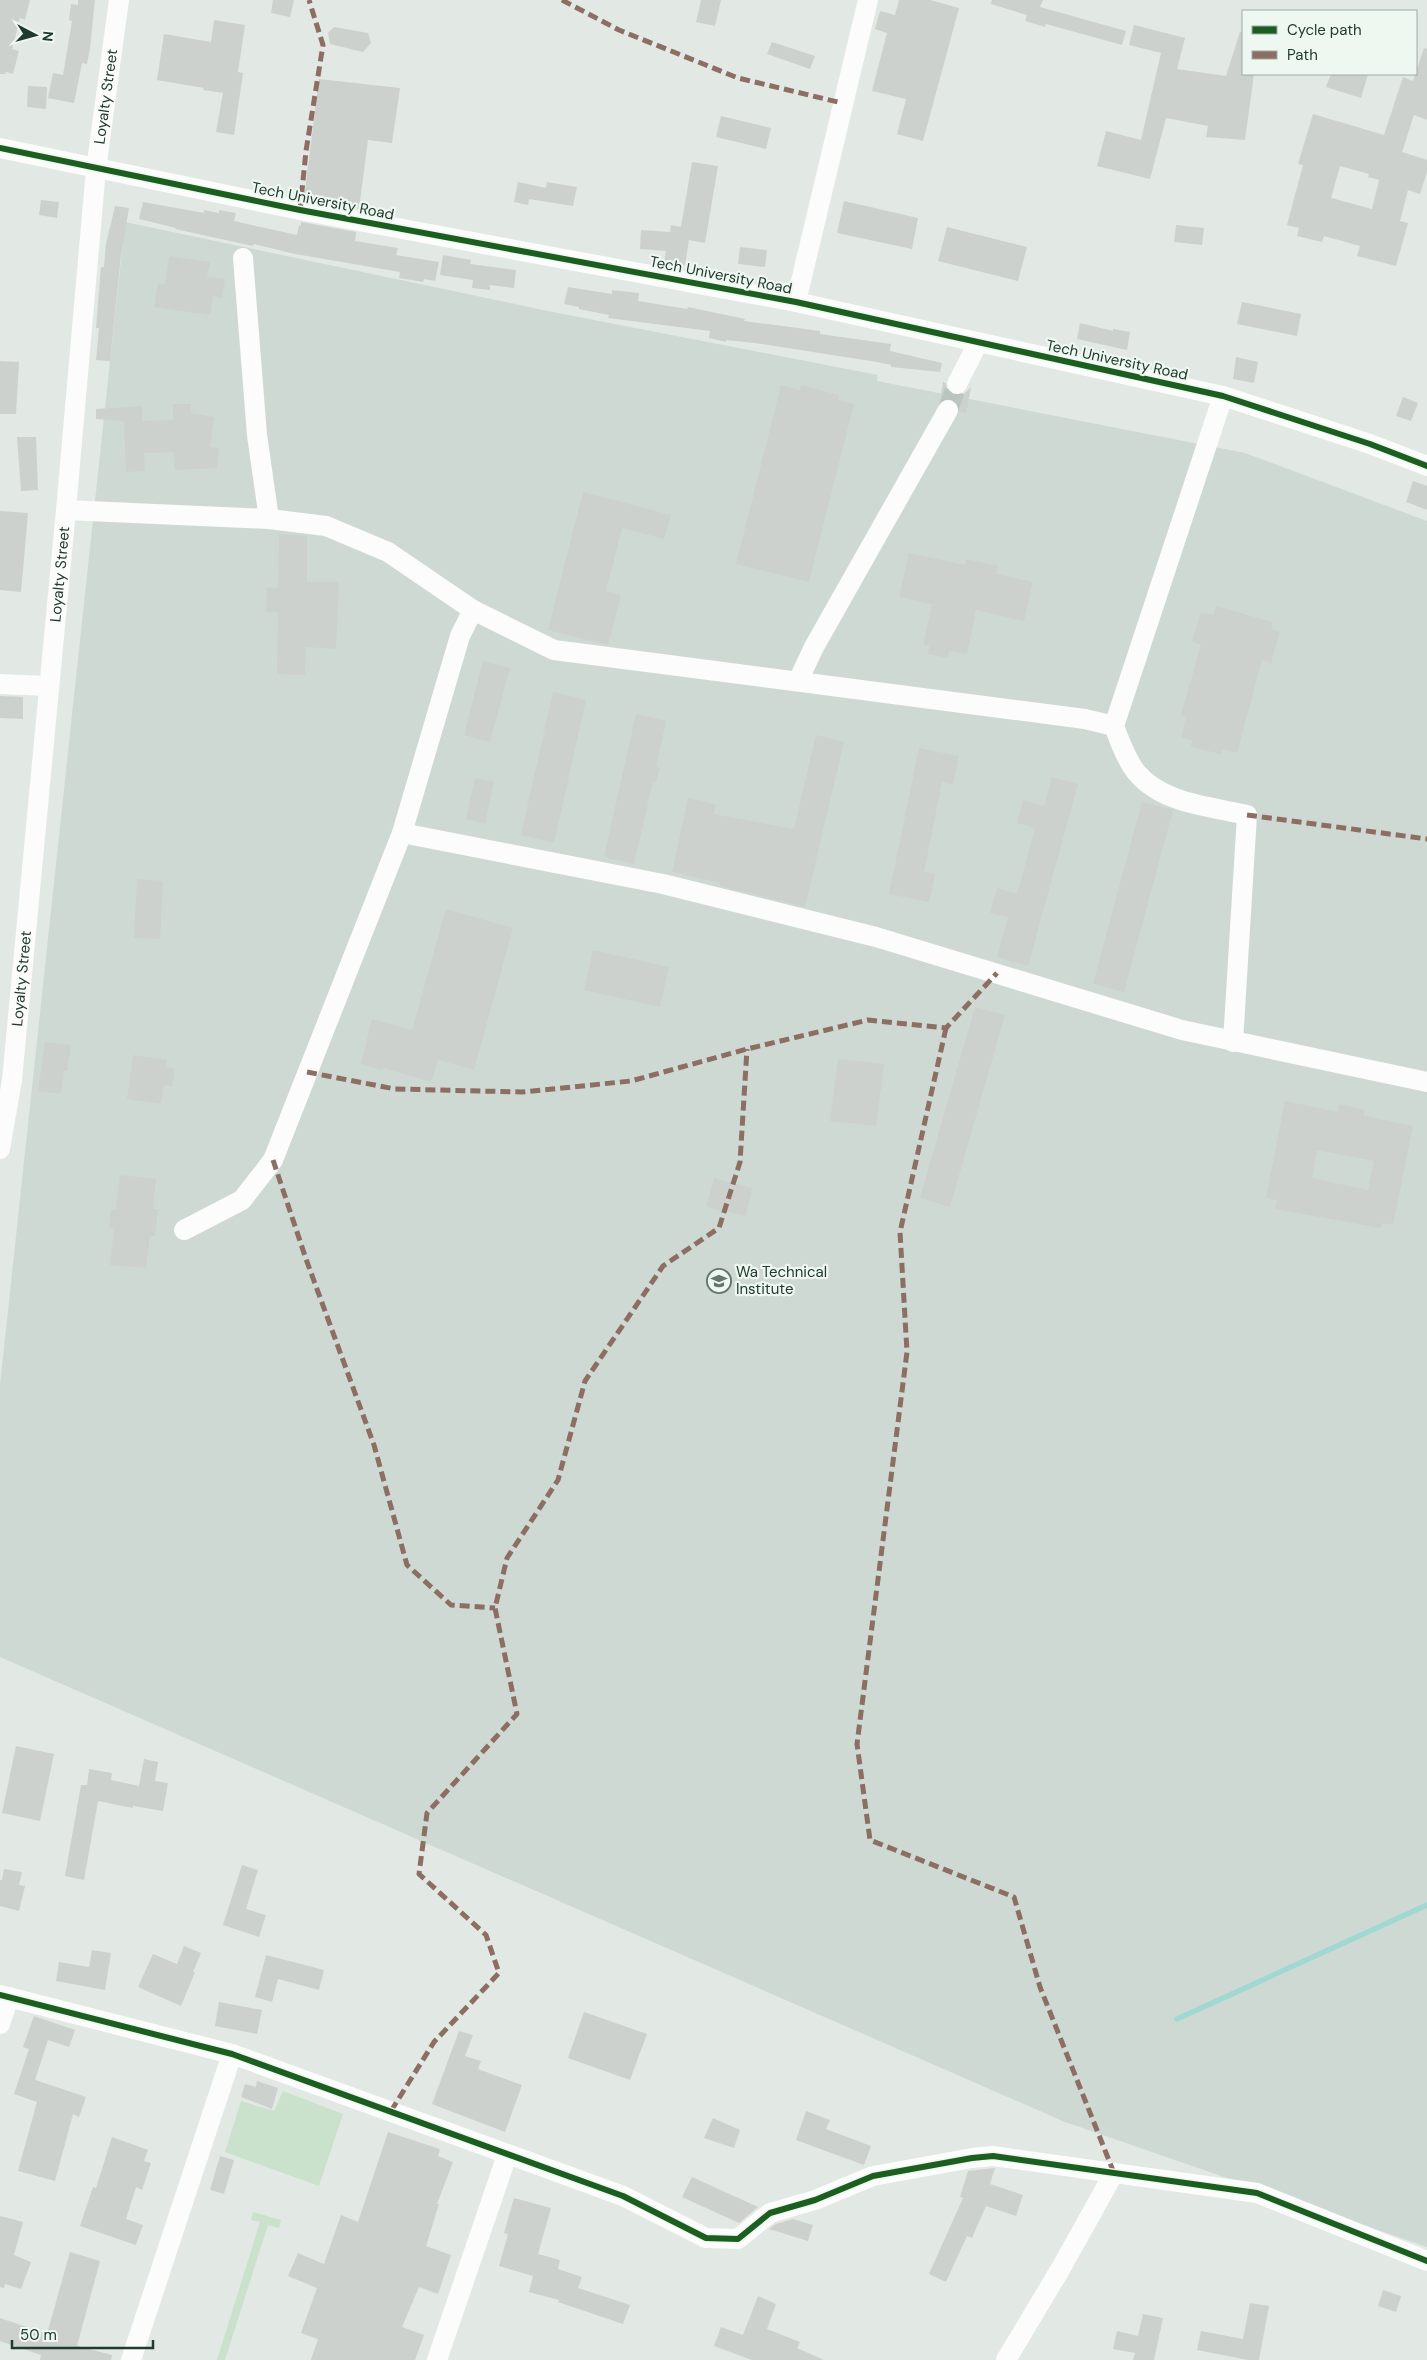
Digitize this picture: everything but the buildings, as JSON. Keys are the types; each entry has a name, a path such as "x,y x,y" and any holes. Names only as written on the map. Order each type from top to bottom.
{"street":[{"name":"Loyalty Street","path":"0,1149 12,1080 50,686 96,169 119,0"},
{"path":"796,302 868,0"},
{"name":"Tech University Road","path":"0,148 300,210 796,302 1223,396 1370,444 1427,466"},
{"path":"243,258 257,435 269,519"},
{"path":"957,384 978,343"},
{"path":"1223,396 1114,726 1124,751 1136,771 1155,790 1176,799 1247,815 1233,1042"},
{"path":"798,682 814,647 948,410"},
{"path":"66,510 269,519 326,526 388,552 473,610 554,650 1085,719 1114,726"},
{"path":"184,1230 242,1200 273,1160 402,833 460,636 473,610"},
{"path":"0,684 50,686"},
{"path":"402,833 663,884 876,936 1182,1030 1427,1082"},
{"path":"0,2024 4,1996 232,2054 624,2196 706,2238 738,2239 770,2213 815,2200 873,2176 972,2158 1010,2157 1257,2193 1427,2261"},
{"path":"131,2360 232,2054"},
{"path":"437,2360 507,2155"},
{"path":"1006,2360 1061,2268 1114,2173"}],"shaded area":[{"name":"Wa Technical Institute","path":"125,222 548,311 878,375 877,381 1245,453 1427,521 1427,2247 1065,2122 0,1657 0,1385"}],"green space":[{"path":"283,2091 343,2114 319,2186 225,2152 241,2101 274,2111"},
{"path":"253,2212 281,2220 279,2228 268,2225 225,2360 217,2360 260,2222 251,2220"}],"waterway":[{"path":"1177,2019 1427,1905"}],"tunnel":[{"path":"948,410 957,384"}],"marked path":[{"path":"300,210 306,151 323,45 309,0"},
{"path":"562,0 619,30 738,78 842,103"},
{"path":"1247,815 1427,839"},
{"path":"307,1072 395,1089 522,1092 631,1081 747,1049 868,1020 946,1028 997,973"},
{"path":"946,1028 900,1232 907,1352 857,1744 870,1840 1014,1897 1040,1987 1114,2173"},
{"path":"391,2111 434,2042 499,1973 486,1935 419,1874 427,1813 517,1714 495,1608 507,1558 558,1480 585,1381 663,1266 719,1228 740,1162 747,1049"},
{"path":"273,1160 306,1259 374,1445 407,1565 451,1605 495,1608"}],"cycle path":[{"path":"0,148 300,210 796,302 1223,396 1370,444 1427,466"},
{"path":"0,1995 232,2054 623,2196 706,2238 738,2239 770,2213 815,2200 873,2176 993,2156 1257,2193 1427,2261"}],"place":[{"name":"Wa Technical Institute","path":"719,1281"}]}
